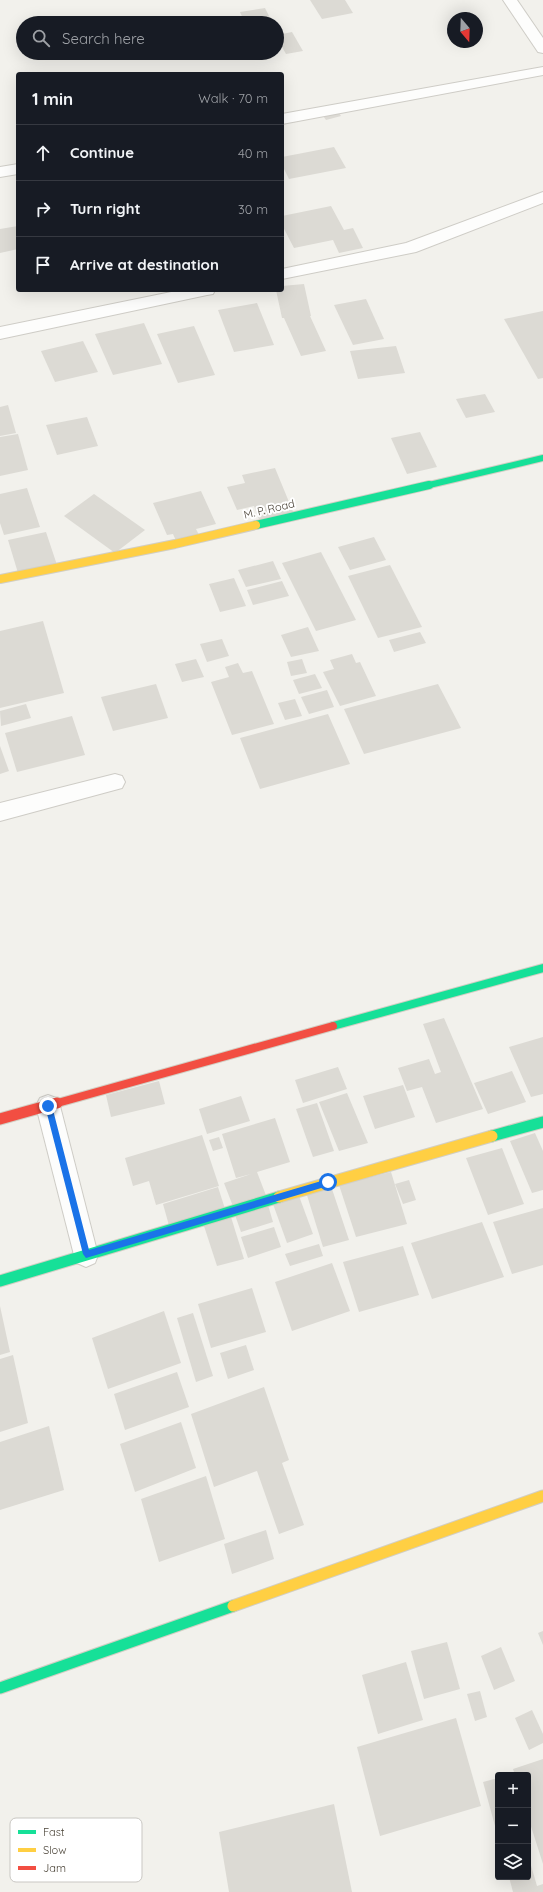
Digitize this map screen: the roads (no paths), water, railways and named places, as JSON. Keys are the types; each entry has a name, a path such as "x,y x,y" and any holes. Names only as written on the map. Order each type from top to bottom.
{"street":[{"path":"510,0 543,49"},
{"path":"284,119 543,71"},
{"path":"0,172 16,169"},
{"path":"284,274 410,248 543,197"},
{"path":"0,333 197,292"},
{"name":"M. P. Road","path":"0,579 175,544 543,458"},
{"path":"0,812 115,782"},
{"path":"0,1119 543,968"},
{"path":"48,1106 86,1254"},
{"path":"0,1280 328,1182 543,1122"},
{"path":"0,1688 543,1496"}]}
